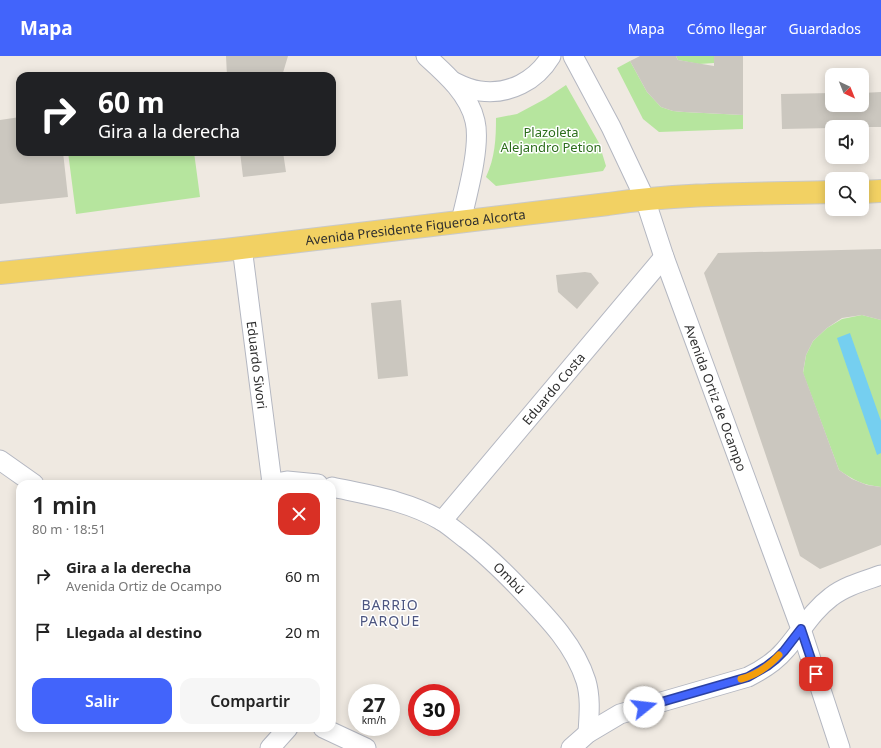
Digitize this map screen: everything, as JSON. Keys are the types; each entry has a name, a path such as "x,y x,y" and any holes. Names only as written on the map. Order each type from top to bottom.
{"main road":[{"path":"869,192 881,191"},
{"name":"Avenida Presidente Figueroa Alcorta","path":"0,273 242,248 644,199 685,196 825,192"}],"street":[{"path":"426,56 454,82 470,106 475,121 477,138 472,173 461,221"},
{"path":"454,82 466,88 480,91 493,92 507,90 532,78 542,69 551,56"},
{"name":"Avenida Ortiz de Ocampo","path":"573,56 611,127 644,199 801,629 840,748"},
{"name":"Eduardo Sivori","path":"242,248 271,480"},
{"name":"Eduardo Costa","path":"442,521 664,257"},
{"path":"0,460 28,480"},
{"name":"Ombú","path":"336,488 410,506 442,521 482,552 512,580 549,618 568,644 578,661 586,682 590,707 588,733"},
{"path":"571,748 588,733 611,718 624,712 748,677 776,659 784,651 810,616 830,597 847,587 881,575"},
{"path":"270,748 284,732"},
{"path":"332,732 366,748"}],"green space":[{"path":"676,56 714,56 714,63 699,64 678,60"},
{"path":"630,61 647,92 661,107 673,111 743,115 743,129 659,132 643,119 617,68"},
{"name":"Plazoleta Alejandro Petion","path":"566,85 599,143 606,166 603,171 496,186 486,177 494,148 496,118 517,114 545,99"},
{"path":"69,156 195,156 200,197 76,214"},
{"path":"862,315 881,320 881,487 858,482 839,470 803,373 806,355 813,341 827,328 842,319"}],"water":[{"path":"850,333 881,421 881,453 877,455 837,338"}],"building":[{"path":"226,56 288,56 283,72 227,72"},
{"path":"640,56 676,56 678,60 714,66 714,56 743,56 743,115 673,111 661,107 647,92 630,61"},
{"path":"881,92 881,127 869,127 869,120 825,120 825,128 782,129 781,94 825,93 825,112 869,112 869,93"},
{"path":"16,118 16,156 63,156 68,197 0,204 0,120"},
{"path":"240,156 284,156 286,172 243,177"},
{"path":"881,249 881,320 862,315 842,318 827,328 813,341 806,355 803,372 839,470 852,479 867,485 881,487 881,545 820,569 800,556 704,273 718,253"},
{"path":"585,272 591,273 599,283 577,309 558,292 556,275"},
{"path":"401,300 408,376 378,379 371,303"}],"slow traffic":[{"path":"741,679 748,677 767,666 779,655"}],"district":[{"name":"BARRIO PARQUE","path":"390,614"}],"route":[{"path":"644,707 748,677 776,659 801,629 816,674"}]}
